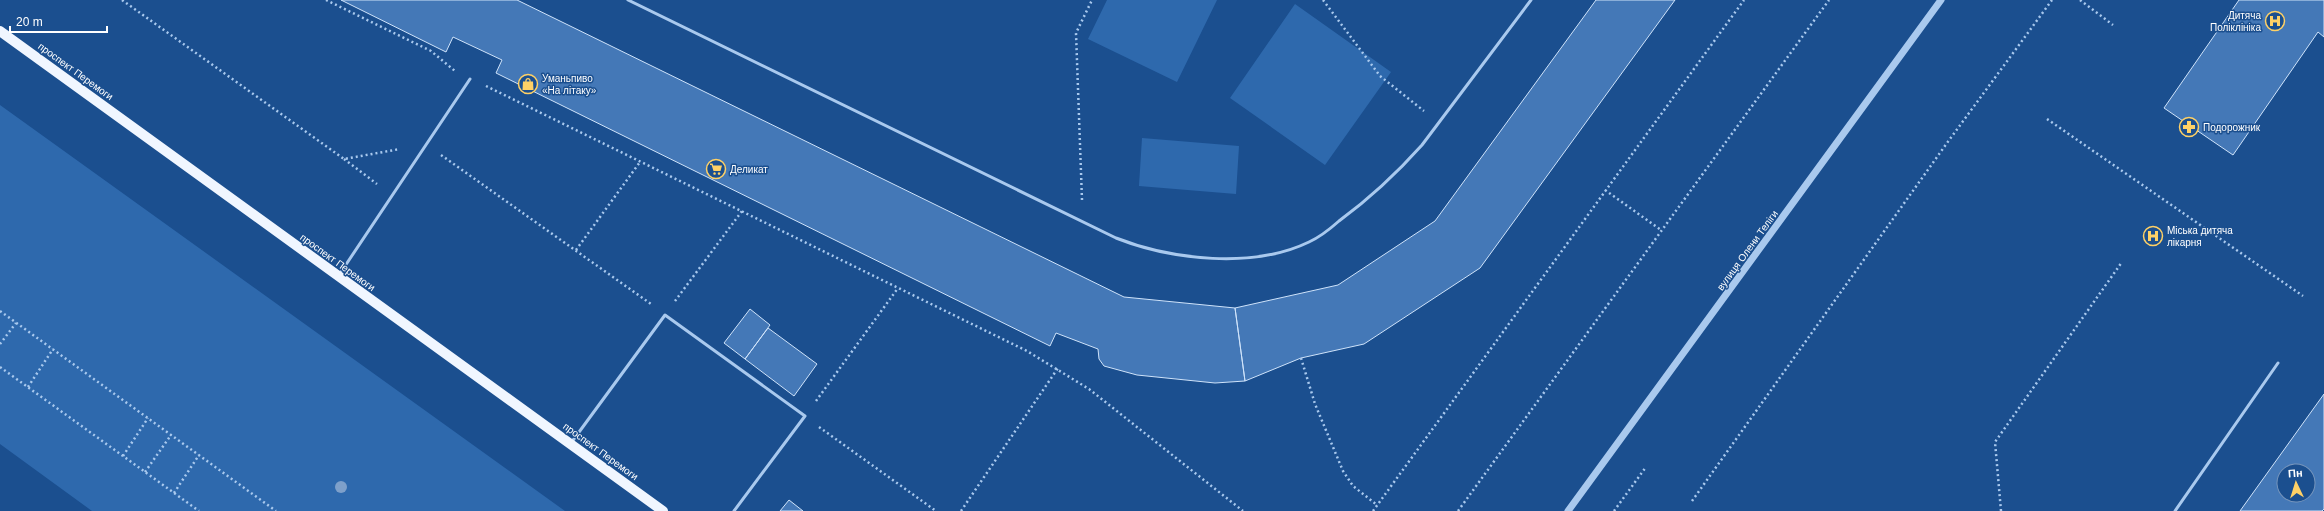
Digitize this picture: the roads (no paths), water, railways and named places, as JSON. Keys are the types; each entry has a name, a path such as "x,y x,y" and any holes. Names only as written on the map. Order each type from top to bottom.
{"main road":[{"name":"проспект Перемоги","path":"0,31 663,511"}],"street":[{"name":"вулиця Олени Теліги","path":"1568,511 1941,0"}],"lane":[{"path":"628,0 1079,221 1141,248 1194,258 1249,256 1297,247 1319,236 1379,190 1403,166 1440,123 1531,0"},
{"path":"338,276 470,79"},
{"path":"570,444 665,315 805,416 734,511"},
{"path":"2175,511 2278,363"}],"place":[{"name":"Дитяча Поліклініка","path":"2275,21"},
{"name":"Уманьпиво «На літаку»","path":"528,84"},
{"name":"Подорожник","path":"2189,127"},
{"name":"Деликат","path":"716,169"},
{"name":"Міська дитяча лікарня","path":"2153,236"}]}
